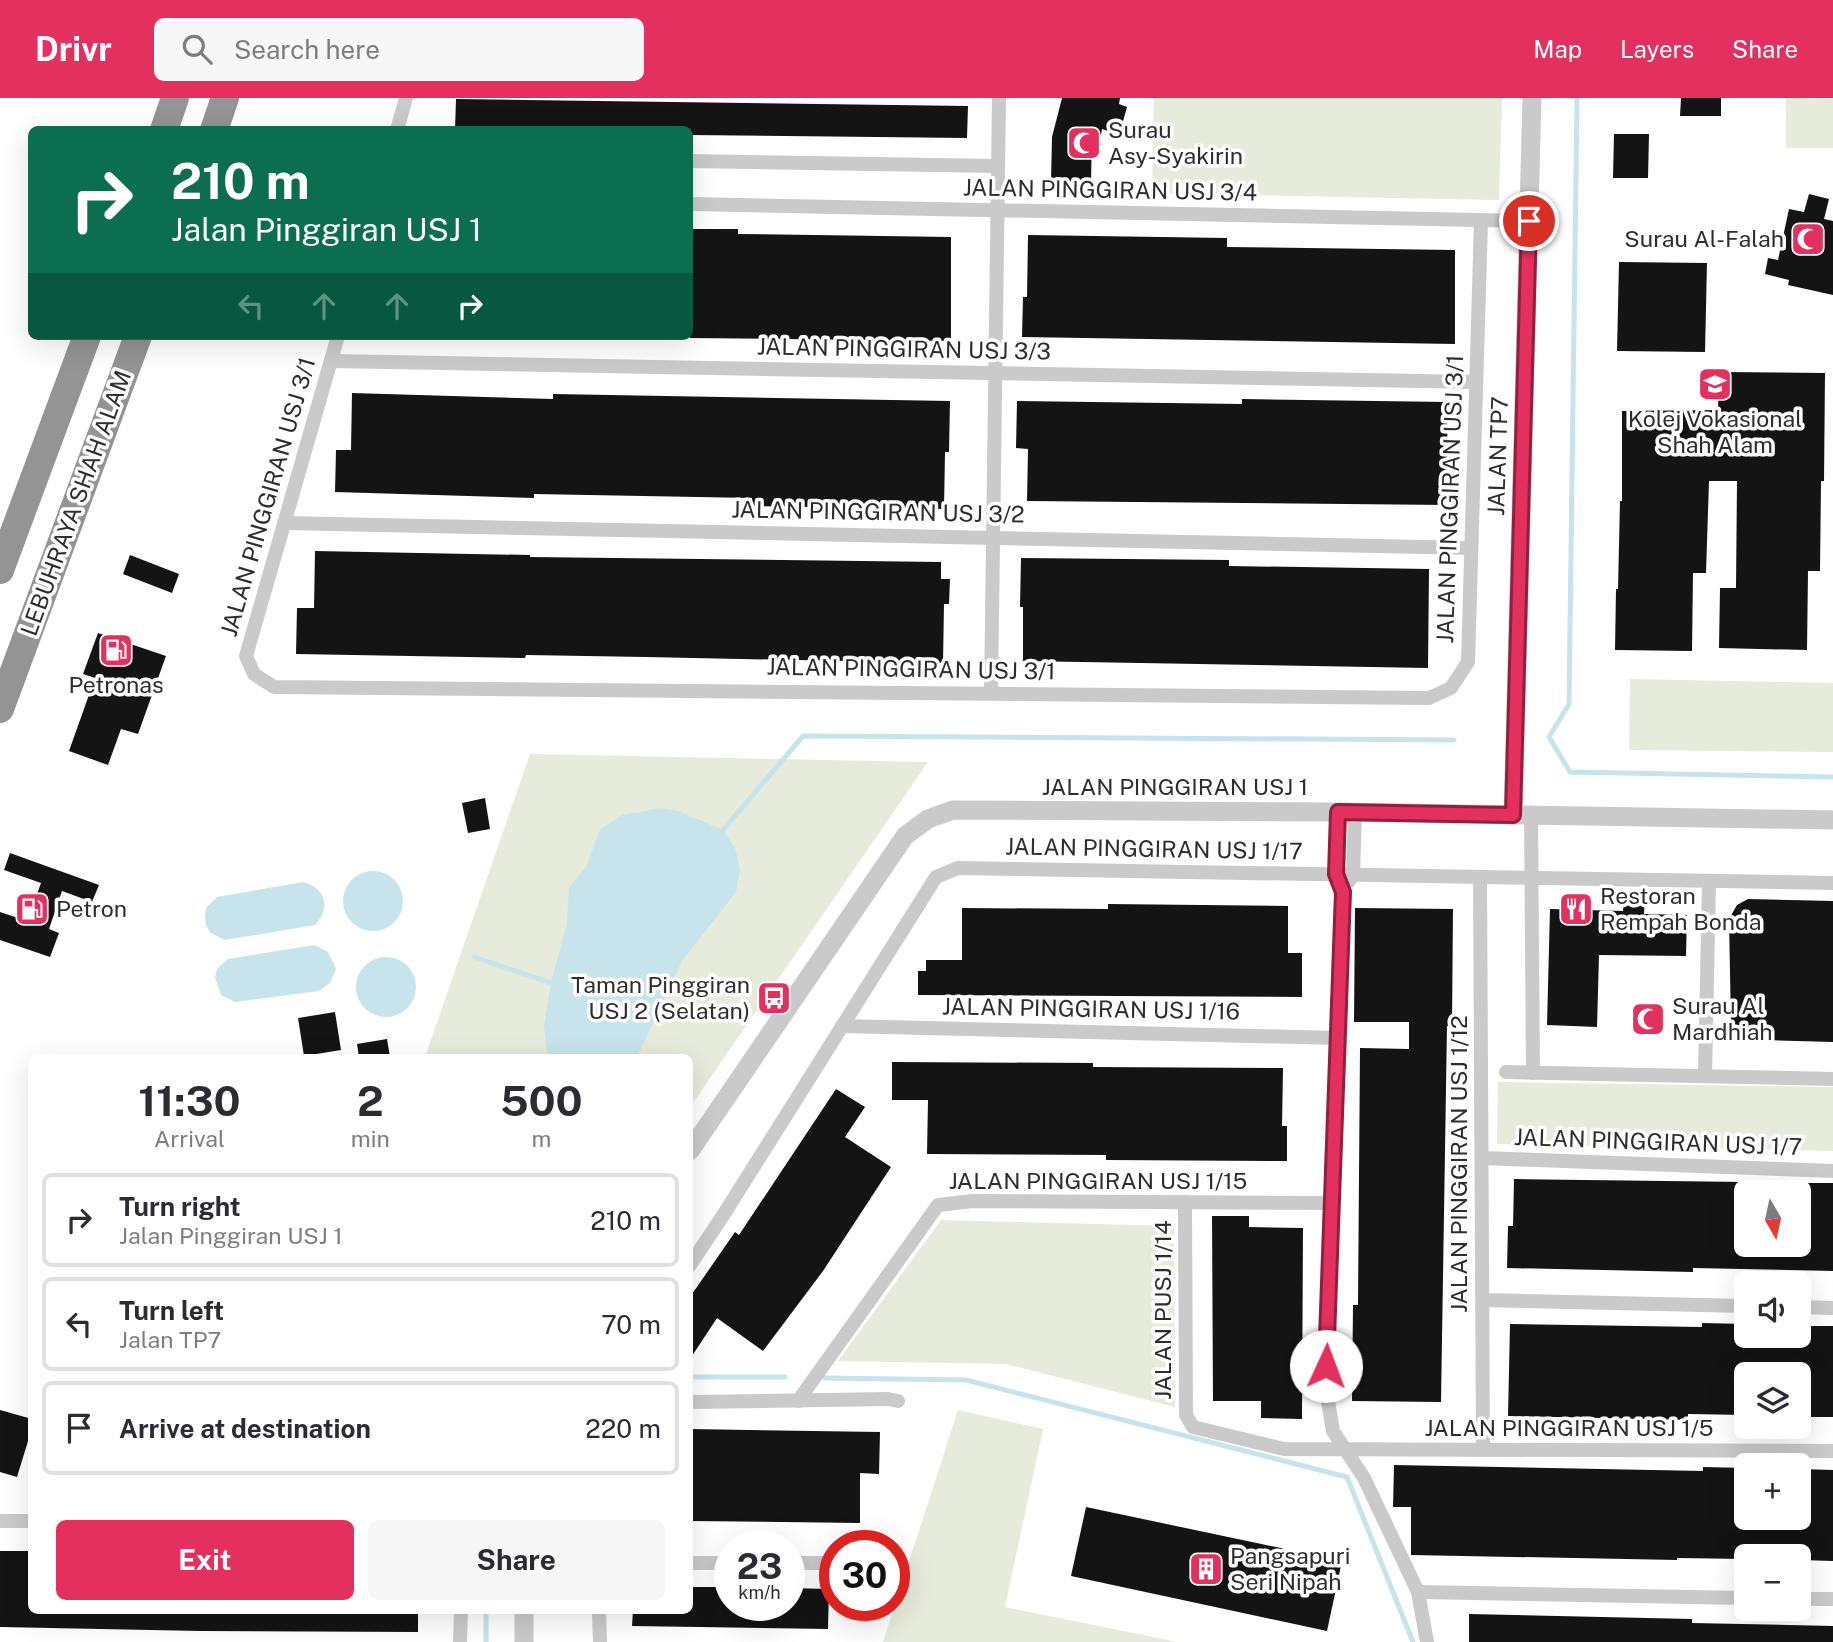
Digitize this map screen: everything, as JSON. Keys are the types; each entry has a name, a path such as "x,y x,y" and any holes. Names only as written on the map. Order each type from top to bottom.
{"highway":[{"path":"166,126 176,98"},
{"path":"215,126 225,98"},
{"name":"LEBUHRAYA SHAH ALAM","path":"0,570 86,340"},
{"name":"LEBUHRAYA SHAH ALAM","path":"0,709 137,340"}],"street":[{"path":"398,126 406,98"},
{"path":"991,692 999,98"},
{"name":"JALAN TP7","path":"1522,816 1532,98"},
{"name":"JALAN PINGGIRAN USJ 3/4","path":"693,161 998,166"},
{"name":"JALAN PINGGIRAN USJ 3/4","path":"693,204 1529,221"},
{"name":"JALAN PINGGIRAN USJ 3/1","path":"337,340 246,656 254,674 274,687 1429,698 1451,688 1468,662 1481,221"},
{"name":"JALAN PINGGIRAN USJ 3/3","path":"331,361 1476,382"},
{"name":"JALAN PINGGIRAN USJ 3/2","path":"284,523 1471,548"},
{"name":"JALAN PINGGIRAN USJ 1","path":"693,1147 905,836 928,818 953,810 1346,812 1833,820"},
{"path":"1346,812 1336,874 1343,892 1326,1389 1334,1431 1364,1478 1419,1592 1427,1642"},
{"path":"1343,892 1353,875 1346,812"},
{"path":"1522,816 1531,878 1532,1073"},
{"name":"JALAN PINGGIRAN USJ 1/17","path":"693,1260 936,877 958,868 1833,883"},
{"name":"JALAN PINGGIRAN USJ 1/12","path":"1480,877 1483,1450"},
{"path":"1705,1076 1709,881"},
{"name":"JALAN PINGGIRAN USJ 1/16","path":"842,1026 1338,1038"},
{"path":"1506,1072 1833,1079"},
{"name":"JALAN PINGGIRAN USJ 1/7","path":"1482,1158 1833,1171"},
{"name":"JALAN PINGGIRAN USJ 1/15","path":"798,1401 938,1205 973,1201 1332,1203"},
{"name":"JALAN PUSJ 1/14","path":"1185,1202 1186,1415 1192,1427 1284,1449 1346,1449"},
{"path":"1483,1300 1734,1306"},
{"path":"1811,1307 1833,1308"},
{"path":"693,1402 898,1401"},
{"name":"JALAN PINGGIRAN USJ 1/5","path":"1346,1449 1833,1451"},
{"path":"0,1521 28,1521"},
{"path":"693,1563 714,1563"},
{"path":"1419,1592 1734,1598"},
{"path":"1811,1599 1833,1599"},
{"path":"460,1642 461,1614"},
{"path":"524,1614 524,1642"},
{"path":"599,1614 600,1642"}],"green space":[{"path":"1154,98 1502,98 1499,200 1152,193"},
{"path":"1786,98 1833,99 1833,148 1786,148"},
{"path":"1630,679 1833,683 1833,752 1629,750"},
{"path":"530,754 928,762 693,1103 693,1054 426,1054"},
{"path":"1498,1082 1833,1087 1833,1151 1497,1144"},
{"path":"941,1220 1174,1226 1175,1407 1006,1364 838,1361"},
{"path":"958,1410 1043,1429 1005,1607 1177,1642 883,1642 890,1621 910,1621 910,1558"}],"water":[{"path":"661,808 678,811 723,830 735,848 740,869 736,892 682,961 638,1054 548,1054 544,1026 551,983 567,923 569,888 586,867 600,830 622,815"},
{"path":"373,871 390,876 398,884 403,901 398,918 390,926 373,931 356,926 348,918 343,901 348,884 356,876"},
{"path":"303,882 317,889 324,899 323,912 315,925 225,940 211,933 206,926 206,908 217,897"},
{"path":"314,945 328,952 336,969 330,983 319,991 235,1002 221,995 215,977 217,969 228,959"},
{"path":"386,957 403,962 411,970 416,987 411,1004 403,1012 386,1017 369,1012 361,1004 356,987 361,970 369,962"}],"building":[{"path":"1062,98 1120,98 1119,104 1127,107 1122,125 1114,123 1111,132 1102,129 1101,135 1092,132 1091,182 1051,182 1052,137"},
{"path":"1681,98 1721,98 1721,116 1680,116"},
{"path":"456,99 968,106 967,138 693,135 693,126 455,126"},
{"path":"1614,134 1649,134 1648,178 1613,178"},
{"name":"Surau Al-Falah","path":"1809,194 1829,199 1824,219 1833,221 1833,295 1788,285 1789,280 1765,274 1768,258 1778,260 1789,209 1804,212"},
{"path":"693,229 738,229 738,234 951,237 951,341 693,338"},
{"path":"1028,235 1227,238 1227,247 1455,250 1455,344 1022,337 1023,297 1027,297"},
{"path":"1619,262 1707,263 1705,352 1617,351"},
{"path":"1719,372 1825,373 1820,571 1808,571 1807,650 1719,648 1720,588 1736,588 1737,481 1709,481 1706,573 1693,573 1692,651 1615,650 1622,501 1622,411 1718,410"},
{"path":"352,393 553,399 553,394 950,401 949,452 945,452 944,509 752,506 752,498 534,494 534,498 335,492 336,450 351,450"},
{"path":"1242,399 1447,402 1448,505 1027,501 1028,449 1016,448 1017,401 1242,404"},
{"path":"315,551 530,557 941,562 941,579 950,579 949,604 944,604 943,663 526,655 525,658 296,654 297,608 314,608"},
{"path":"130,555 179,574 172,593 123,574"},
{"path":"1021,558 1229,560 1229,566 1429,569 1428,668 1023,661"},
{"path":"98,633 166,656 138,734 121,729 108,765 69,751 95,678 83,674"},
{"path":"485,798 490,829 468,833 462,803"},
{"path":"10,853 99,885 92,902 62,891 49,929 59,933 50,957 0,940 0,912 27,921 41,883 4,870"},
{"path":"1624,894 1645,895 1644,914 1687,915 1686,956 1599,955 1597,1027 1547,1025 1550,909 1623,911"},
{"path":"1748,899 1833,901 1833,1042 1748,1042 1737,1037 1731,1027 1729,919 1737,905"},
{"path":"1108,904 1288,906 1288,953 1302,953 1302,997 918,995 918,971 926,971 926,960 962,960 962,908 1108,909"},
{"path":"1355,908 1453,909 1452,1026 1447,1026 1441,1402 1352,1401 1353,1305 1358,1305 1360,1048 1409,1049 1409,1022 1354,1022"},
{"path":"335,1012 341,1050 304,1054 298,1018"},
{"path":"387,1039 390,1054 359,1054 357,1044"},
{"path":"892,1062 1283,1068 1282,1126 1287,1126 1287,1161 1106,1160 1106,1155 927,1154 928,1100 892,1100"},
{"path":"836,1089 865,1107 845,1137 891,1167 823,1271 763,1351 717,1318 693,1354 693,1293 735,1232 739,1235"},
{"path":"1514,1179 1734,1182 1734,1257 1811,1257 1811,1183 1833,1183 1833,1271 1693,1268 1693,1272 1507,1268 1508,1226 1513,1226"},
{"path":"1212,1216 1249,1216 1249,1227 1303,1228 1302,1419 1261,1418 1261,1401 1213,1401"},
{"path":"1702,1323 1734,1324 1734,1348 1811,1348 1811,1326 1833,1326 1833,1417 1811,1417 1811,1362 1734,1362 1734,1415 1688,1414 1688,1420 1508,1416 1510,1324 1702,1327"},
{"path":"0,1410 28,1418 28,1441 17,1477 0,1472"},
{"path":"693,1429 880,1432 879,1474 860,1473 860,1523 693,1521"},
{"path":"1394,1465 1703,1471 1703,1467 1734,1468 1734,1530 1811,1530 1811,1469 1833,1470 1833,1561 1811,1560 1811,1544 1734,1544 1734,1559 1411,1555 1411,1507 1393,1507"},
{"name":"Pangsapuri Seri Nipah","path":"1086,1507 1342,1561 1327,1631 1071,1576"},
{"path":"0,1551 28,1551 28,1614 418,1614 418,1632 0,1627"},
{"path":"693,1587 714,1587 714,1621 805,1621 805,1588 819,1589 819,1621 828,1621 828,1629 632,1626 633,1614 693,1614"},
{"path":"1469,1614 1692,1619 1692,1623 1833,1626 1833,1642 1469,1642"}],"waterway":[{"path":"1577,98 1569,704 1549,737 1570,772 1833,777"},
{"path":"723,830 803,736 1454,740"},
{"path":"474,957 551,983"},
{"path":"693,1377 785,1377"},
{"path":"825,1378 966,1380 1347,1477 1413,1642"},
{"path":"486,1614 486,1642"}],"place":[{"name":"Surau Asy-Syakirin","path":"1084,143"},
{"name":"Surau Al-Falah","path":"1808,239"},
{"name":"Kolej Vokasional Shah Alam","path":"1715,384"},
{"name":"Petronas","path":"116,650"},
{"name":"Petron","path":"32,909"},
{"name":"Restoran Rempah Bonda","path":"1576,909"},
{"name":"Taman Pinggiran USJ 2 (Selatan)","path":"774,998"},
{"name":"Surau Al Mardhiah","path":"1648,1019"},
{"name":"Pangsapuri Seri Nipah","path":"1206,1569"}],"route":[{"path":"1326,1366 1343,892 1336,874 1338,812 1513,815 1529,221"}]}
